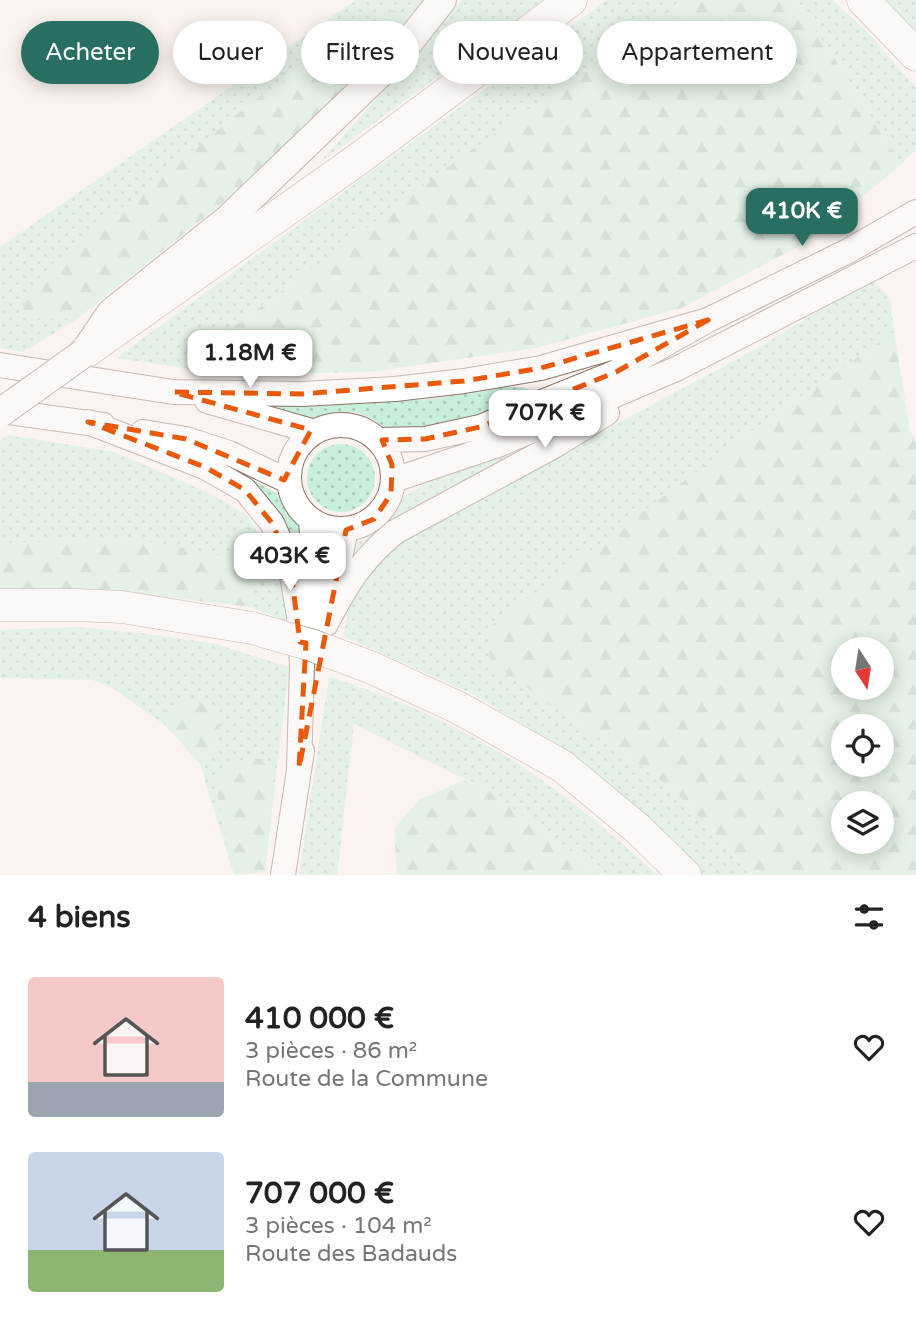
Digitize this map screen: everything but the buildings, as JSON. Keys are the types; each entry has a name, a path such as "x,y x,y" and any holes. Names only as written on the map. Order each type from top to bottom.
{"highway":[{"path":"85,353 356,160 571,0"},
{"path":"863,0 916,55"},
{"path":"0,606 31,604 122,607 252,628 311,645 370,667 459,708 562,766 638,830 685,875"}],"main road":[{"path":"0,412 85,353 111,313 227,220 397,57 442,0"},
{"path":"379,440 425,439 480,427 616,372 708,320 848,251 916,212"},
{"path":"394,480 498,445 676,369 915,247"},
{"path":"173,392 302,394 464,381 541,368 708,320"},
{"path":"0,365 173,392 315,432"},
{"path":"326,624 356,570 373,550 395,532 554,446 676,369"},
{"path":"0,412 88,422 186,439 229,453 288,481"},
{"path":"88,422 205,467 245,489 272,523 290,564 299,616 302,666 299,768"},
{"path":"348,425 365,430 379,440 390,458 394,480 391,494 379,513 360,526 346,530 322,526 311,521 299,510 288,481 289,466 303,440 331,426 348,425"},
{"path":"302,666 312,604 314,564 311,521"},
{"path":"283,875 299,768 346,530"}],"highlighted area":[{"path":"708,320 616,372 480,427 425,439 382,440 392,465 391,494 374,519 346,530 299,768 306,643 300,642 290,564 272,523 245,490 205,467 88,422 186,439 284,480 311,430 173,392 302,394 464,381 541,368"}],"green space":[{"path":"356,0 427,0 414,19 387,8 368,21 326,21"},
{"path":"462,0 544,0 515,21 444,21"},
{"path":"607,0 682,0 653,21 597,21 597,62 583,72 583,21 578,21"},
{"path":"681,0 794,0 847,77 901,165 807,242 681,308 536,348 369,372 259,374 227,332 564,84 583,84 583,70 597,60 597,84 797,84 797,21 652,21"},
{"path":"794,0 833,0 868,33 916,88 916,149 901,165 847,77"},
{"path":"880,0 916,0 916,39"},
{"path":"387,8 414,19 412,21 368,21"},
{"path":"433,35 433,80 320,162 390,84 419,84 419,51"},
{"path":"301,38 301,68 287,78 287,48"},
{"path":"301,68 301,84 357,84 225,201 77,319 19,317 30,292 50,266 255,100 278,84 287,84 287,78"},
{"path":"235,84 278,84 195,149 19,317 77,319 23,352 0,348 0,247"},
{"path":"492,84 567,84 227,331 259,374 228,374 116,358"},
{"path":"872,279 890,299 894,332 743,437 490,662 673,789 753,875 699,875 559,748 475,695 343,636 350,603 370,566 410,535 756,349"},
{"path":"894,332 910,431 916,441 916,875 753,875 673,789 490,662 489,627 743,437"},
{"path":"505,387 523,387 530,391 528,399 443,427 387,429 375,420 355,412 331,413 306,420 267,412 265,405 431,399"},
{"path":"8,435 114,452 207,492 247,515 285,580 286,621 251,607 251,583 140,540 0,543 0,441"},
{"path":"547,438 348,572 352,549 384,527 405,496 429,482"},
{"path":"348,444 369,459 375,471 373,491 365,502 348,512 334,512 317,502 309,491 307,471 317,454 328,446"},
{"path":"247,477 276,493 305,537 307,573 241,480"},
{"path":"140,540 227,556 251,583 251,607 125,592 0,592 0,543"},
{"path":"79,627 215,644 289,667 276,774 265,759 215,785 234,875 200,764 219,742 165,712 166,726 113,688 93,680 0,678 0,630"},
{"path":"329,677 416,709 499,752 564,796 658,875 604,875 489,791 354,724 337,875 299,875"},
{"path":"182,701 206,704 220,729 214,748 200,764 166,726 165,712"},
{"path":"266,759 276,774 265,872 234,875 215,785 233,760"},
{"path":"464,780 489,791 604,875 397,875 394,829 419,800"}]}
